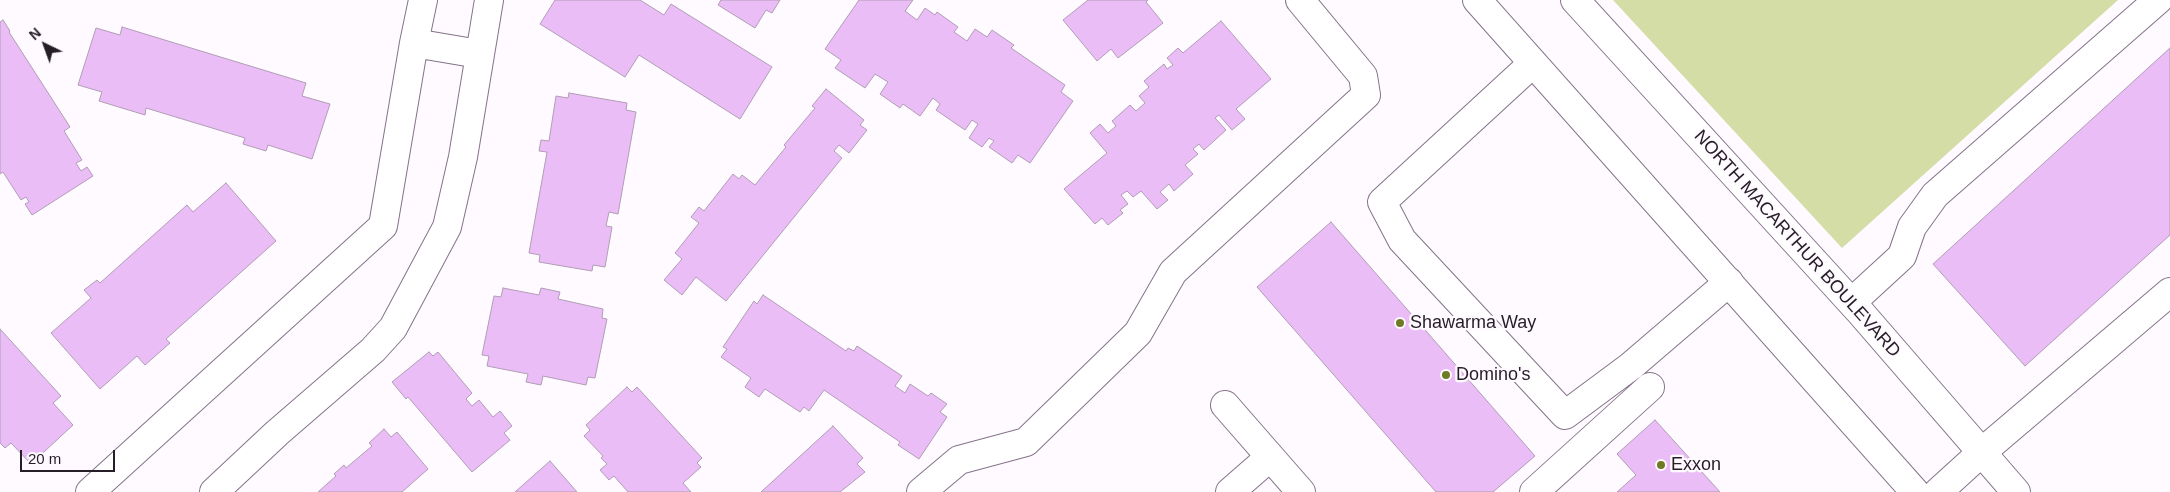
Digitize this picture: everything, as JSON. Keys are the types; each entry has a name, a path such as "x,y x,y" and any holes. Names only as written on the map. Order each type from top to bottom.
{"main road":[{"path":"90,492 383,226 423,0"},
{"path":"214,492 277,433 373,350 393,328 447,227 463,157 488,0"},
{"path":"921,492 959,460 1026,442 1138,332 1173,272 1366,95 1363,76 1300,0"},
{"path":"1477,0 1915,492"},
{"name":"NORTH MACARTHUR BOULEVARD","path":"1575,0 1852,302 2016,492"},
{"path":"1852,302 1902,256 1912,227 1935,195 2158,0"},
{"path":"414,43 479,54"},
{"path":"1532,64 1382,202 1402,240 1565,415 1631,366 1728,282"},
{"path":"1938,492 1982,452 2170,292"},
{"path":"1534,492 1650,387"},
{"path":"1225,405 1301,492"},
{"path":"1230,492 1270,457"}],"green space":[{"path":"1613,0 2118,0 1842,248"}],"building":[{"path":"555,0 640,0 664,15 671,4 772,67 740,119 639,55 625,77 540,24"},
{"path":"721,0 780,0 772,13 766,10 755,28 718,5"},
{"path":"859,0 913,0 905,11 917,20 925,8 935,15 937,12 958,27 954,32 967,41 975,29 987,37 992,30 1014,45 1011,48 1065,85 1061,92 1073,101 1030,163 1018,155 1012,163 989,147 994,141 989,138 982,147 969,138 978,124 972,120 965,130 936,110 940,104 933,98 920,116 903,104 900,108 880,94 888,82 875,74 865,88 835,68 841,60 825,49"},
{"path":"1088,0 1148,0 1146,2 1163,23 1118,58 1111,49 1097,61 1063,20"},
{"path":"3,20 70,127 64,131 82,160 76,163 81,171 87,167 93,176 32,215 25,204 29,202 26,197 21,200 3,172 0,174 0,22"},
{"path":"1221,21 1271,79 1236,109 1245,119 1232,130 1219,115 1215,118 1226,130 1204,150 1199,144 1193,149 1198,154 1185,165 1193,174 1174,191 1169,184 1160,192 1168,200 1157,209 1141,191 1133,197 1127,191 1121,195 1128,204 1120,210 1123,213 1108,225 1102,218 1095,224 1064,189 1107,153 1090,133 1100,124 1108,133 1116,126 1112,121 1130,105 1136,111 1145,103 1139,96 1149,87 1144,81 1164,64 1167,69 1173,65 1167,58 1178,48 1183,53"},
{"path":"122,27 306,83 302,96 330,104 312,159 268,145 266,151 243,144 245,138 146,108 145,115 99,101 102,92 78,85 96,28 120,35"},
{"path":"2170,48 2170,235 2025,366 1933,264"},
{"path":"826,89 864,120 860,125 867,130 849,153 839,145 834,151 842,158 726,301 696,277 682,295 664,280 682,259 675,253 699,223 691,217 699,207 704,211 733,174 739,179 742,175 755,185 786,147 784,145 815,108 812,106"},
{"path":"569,93 627,103 626,110 636,112 618,214 609,212 606,226 612,227 605,267 593,265 592,271 539,262 540,255 529,253 547,152 539,151 541,140 549,141 556,96 568,98"},
{"path":"226,183 276,241 166,339 170,343 145,365 137,356 100,389 51,333 91,298 84,290 97,280 100,283 187,205 193,212"},
{"path":"1331,222 1535,456 1493,492 1436,492 1257,287"},
{"path":"503,288 539,295 541,288 560,292 558,299 603,309 602,318 607,319 595,378 588,377 586,385 543,376 541,385 526,382 528,374 487,366 489,356 482,355 494,296 501,297"},
{"path":"763,295 846,351 848,348 854,351 857,346 902,376 895,386 905,393 910,384 928,396 931,393 947,404 940,412 947,417 919,459 898,445 900,442 824,390 809,411 804,407 800,412 765,389 759,397 745,387 751,378 721,357 727,349 723,347 754,301 757,304"},
{"path":"0,329 61,396 53,403 73,425 31,464 11,443 5,448 0,443"},
{"path":"429,352 433,356 438,352 472,393 466,399 472,406 479,400 493,417 500,411 512,426 504,433 510,440 472,472 408,397 406,399 392,382"},
{"path":"627,387 632,392 637,387 702,458 697,463 701,467 683,483 691,492 628,492 614,476 609,480 600,470 607,464 601,458 603,456 584,436 590,430 586,425"},
{"name":"Exxon","path":"1655,420 1720,492 1617,492 1636,475 1617,454"},
{"path":"833,426 863,458 857,464 865,472 840,492 761,492"},
{"path":"384,429 391,437 397,432 428,469 402,492 318,492 336,476 334,474 344,465 346,468 372,446 369,443"},
{"path":"550,461 577,492 515,492"}],"place":[{"name":"Shawarma Way","path":"1400,323"},
{"name":"Domino's","path":"1446,375"},
{"name":"Exxon","path":"1661,465"}]}
